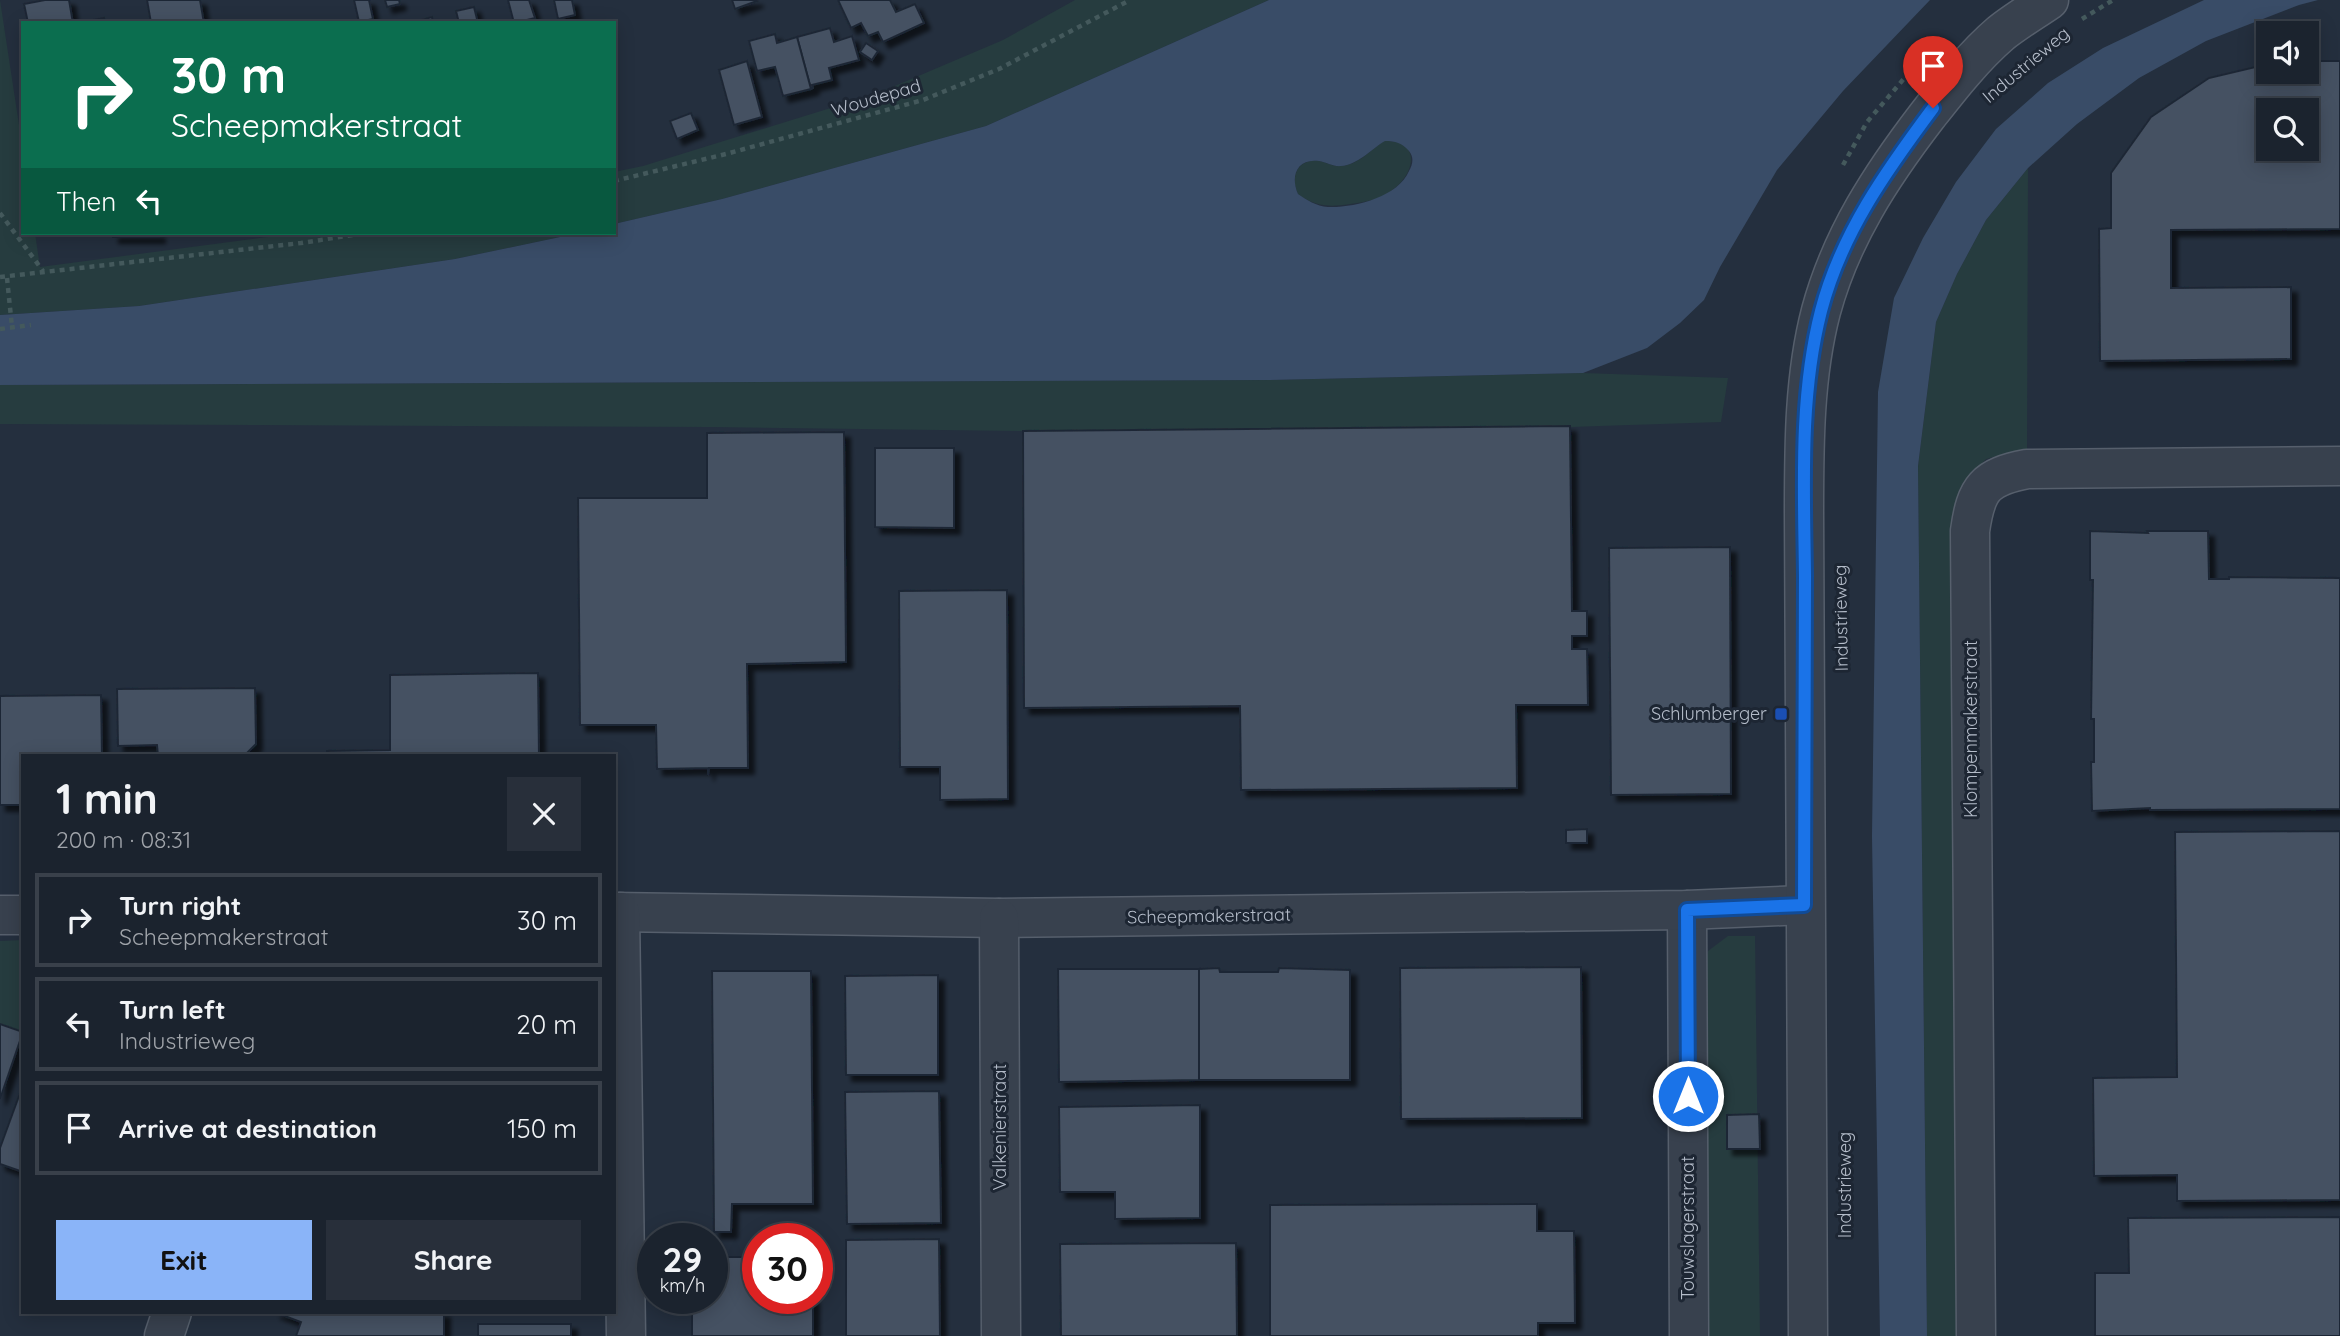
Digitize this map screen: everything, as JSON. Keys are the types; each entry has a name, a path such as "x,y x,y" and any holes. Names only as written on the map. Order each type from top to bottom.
{"street":[{"name":"Industrieweg","path":"1808,1336 1804,449 1810,372 1821,311 1855,222 1891,163 1947,90 2001,33 2064,11"},
{"name":"Klompenmakerstraat","path":"1976,1336 1970,531 1973,508 1985,485 2002,474 2027,469 2340,466"},
{"name":"Scheepmakerstraat","path":"617,912 999,918 1687,910 1804,905"},
{"name":"Touwslagerstraat","path":"1687,910 1689,1336"},
{"path":"617,912 626,1336"},
{"path":"0,915 21,915"},
{"name":"Valkenierstraat","path":"999,918 1001,1336"},
{"path":"164,1336 171,1314"}],"path":[{"name":"Woudepad","path":"616,181 726,154 923,100 999,69 1130,0"},
{"name":"Industrieweg","path":"2064,11 2113,0"},
{"path":"0,213 43,271"},
{"path":"0,277 353,235"},
{"path":"7,278 12,327"},
{"path":"0,328 32,326"}],"green space":[{"path":"0,0 21,138 21,235 35,235 40,267 283,235 569,235 455,259 139,306 0,315"},
{"path":"1075,0 1269,0 986,126 722,199 616,224 616,172 643,166 876,94 1003,40"},
{"path":"1384,141 1405,146 1410,152 1411,160 1406,176 1386,194 1376,199 1329,206 1317,204 1298,194 1295,175 1305,162 1347,165 1359,160"},
{"path":"2028,168 2027,454 2005,454 1986,459 1970,476 1963,1336 1927,1336 1918,466 1936,322 1957,274 1986,220"},
{"path":"1583,373 1728,378 1721,422 1570,427 1025,431 0,424 0,385 1268,380"},
{"path":"1728,936 1755,936 1760,1336 1709,1336 1705,967 1708,951"},
{"path":"21,940 21,1032 0,1025 0,941"}],"water":[{"path":"1269,0 1930,0 1843,91 1777,170 1720,267 1704,300 1680,323 1647,348 1583,373 1268,380 0,385 0,315 139,306 455,259 569,235 616,235 616,224 722,199 986,126","holes":["1385,141 1398,143 1411,153 1412,161 1403,180 1385,194 1362,203 1338,207 1316,204 1298,194 1295,175 1305,162 1347,165 1359,160"]},
{"path":"2204,0 2318,0 2206,41 2139,78 2077,124 2028,168 1986,220 1957,274 1936,322 1918,466 1927,1336 1880,1336 1872,836 1878,392 1894,298 1923,238 1956,182 1996,129 2048,83 2103,48"}],"building":[{"path":"45,0 69,0 73,21 28,21 24,4"},
{"path":"147,0 200,0 204,21 151,21"},
{"path":"354,0 369,0 373,19 359,21"},
{"path":"385,0 399,0 400,4 387,7"},
{"path":"508,0 529,0 535,18 513,21"},
{"path":"554,0 572,0 575,15 558,19"},
{"path":"732,0 756,0 757,1 735,9"},
{"path":"838,0 890,0 896,12 915,4 924,23 883,42 878,32 868,36 861,23 851,28"},
{"path":"474,7 478,21 458,21 456,11"},
{"path":"830,28 834,42 852,36 859,60 829,68 832,80 812,85 811,89 797,37"},
{"path":"775,34 777,43 797,37 811,89 783,96 775,67 757,71 749,41"},
{"path":"866,43 878,51 872,60 860,52"},
{"path":"747,61 762,117 734,125 719,70"},
{"path":"2319,61 2340,61 2340,229 2171,230 2171,288 2291,287 2291,359 2100,361 2099,229 2111,228 2111,173 2151,117 2209,78 2256,67 2256,84 2319,84"},
{"path":"691,113 698,130 677,139 670,121"},
{"path":"113,235 159,235 159,237"},
{"path":"1570,426 1572,611 1587,611 1587,636 1572,636 1572,649 1587,649 1588,705 1516,705 1517,788 1241,790 1240,706 1024,708 1023,431"},
{"path":"844,432 846,662 747,664 748,768 709,768 708,775 708,768 657,769 656,725 580,725 578,498 707,498 707,433"},
{"path":"875,448 954,448 954,528 875,527"},
{"path":"2090,531 2208,531 2209,579 2340,578 2340,809 2150,808 2092,811 2094,719 2091,719 2093,580 2090,580"},
{"path":"1730,547 1731,794 1611,795 1609,548"},
{"path":"1007,590 1008,799 940,800 940,767 900,767 899,591"},
{"path":"538,673 539,754 327,754 327,751 390,750 390,675"},
{"path":"255,688 256,744 246,754 158,754 157,745 118,746 117,689"},
{"path":"101,695 102,754 21,754 21,805 0,805 0,696"},
{"path":"1587,829 1587,843 1566,843 1566,830"},
{"path":"2340,831 2340,1200 2177,1201 2177,1175 2094,1176 2093,1078 2177,1077 2175,832"},
{"path":"1581,967 1582,1118 1401,1119 1400,968"},
{"path":"1219,968 1220,972 1278,972 1279,968 1350,970 1350,1080 1199,1080 1199,969"},
{"path":"1058,969 1199,969 1199,1080 1059,1082"},
{"path":"712,971 811,971 813,1204 732,1204 731,1232 728,1232 728,1223 714,1223"},
{"path":"938,975 938,1075 846,1075 845,976"},
{"path":"0,1024 21,1031 21,1038 0,1099"},
{"path":"21,1090 21,1171 0,1164 0,1148"},
{"path":"939,1091 941,1223 847,1224 845,1092"},
{"path":"1200,1105 1200,1218 1115,1219 1115,1192 1060,1192 1059,1107"},
{"path":"1759,1114 1760,1149 1727,1149 1727,1115"},
{"path":"1537,1204 1537,1231 1574,1231 1575,1323 1538,1323 1538,1336 1270,1336 1270,1205"},
{"path":"2340,1217 2340,1336 2095,1336 2095,1273 2129,1273 2128,1218"},
{"path":"939,1239 940,1336 846,1336 846,1240"},
{"path":"1236,1243 1237,1336 1061,1336 1060,1244"},
{"path":"728,1257 742,1257 742,1314 813,1314 813,1336 692,1336 692,1314 728,1314"},
{"path":"279,1314 444,1314 444,1336 296,1336 301,1322"},
{"path":"478,1324 571,1324 571,1336 478,1336"}],"place":[{"name":"Schlumberger","path":"1781,714"}],"route":[{"path":"1688,1096 1687,910 1804,905 1804,449 1810,372 1821,311 1855,222 1891,163 1933,108"}]}
